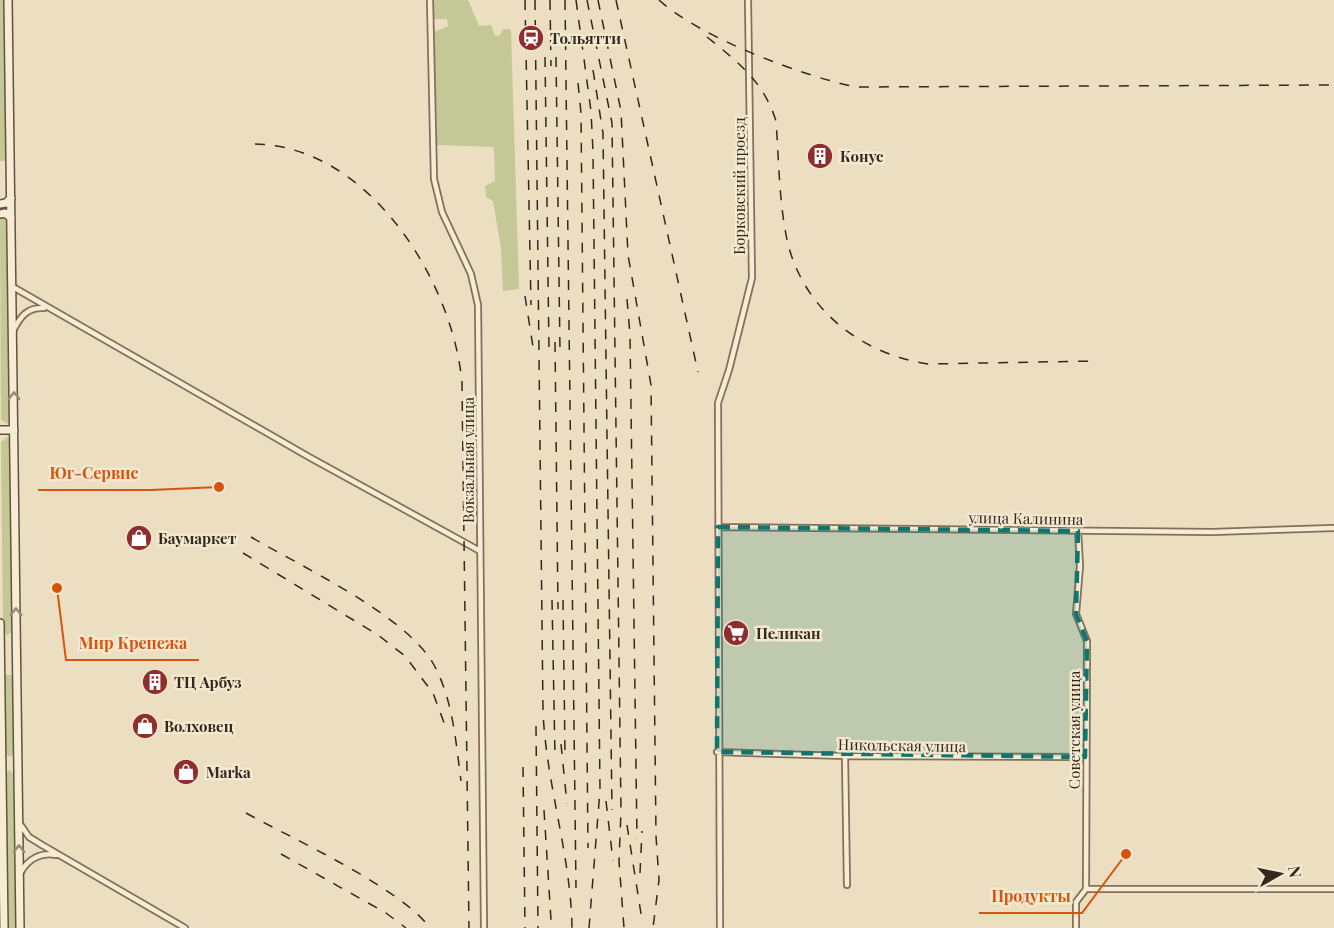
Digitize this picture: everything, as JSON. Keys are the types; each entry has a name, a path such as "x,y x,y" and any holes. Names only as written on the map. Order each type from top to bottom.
{"main road":[{"path":"8,0 20,928"},
{"path":"0,204 6,204 10,198"},
{"path":"0,213 5,213 11,218"},
{"path":"0,430 14,430"},
{"path":"0,623 4,928"},
{"path":"0,639 16,639"},
{"path":"2,753 10,759 17,751"},
{"path":"2,770 9,763 18,768"}],"street":[{"name":"Вокзальная улица","path":"430,0 434,179 442,212 471,274 478,305 484,928"},
{"name":"Борковский проезд","path":"718,526 718,403 729,370 752,278 748,0"},
{"path":"13,288 480,551"},
{"path":"13,331 19,319 28,310 48,309"},
{"path":"718,526 717,752 720,928"},
{"name":"улица Калинина","path":"718,526 1212,532 1334,528"},
{"name":"Советская улица","path":"1076,928 1076,902 1086,889 1087,641 1076,614 1080,566 1078,531"},
{"name":"Никольская улица","path":"717,752 845,756 1085,757"},
{"path":"845,756 847,885"},
{"path":"18,819 29,837 185,928"},
{"path":"19,875 24,866 41,855 62,857"},
{"path":"1086,889 1334,888"}],"highlighted area":[{"path":"718,527 1078,531 1076,614 1087,641 1085,757 717,752"}],"green space":[{"path":"0,0 6,0 7,161 0,161"},
{"path":"433,0 468,0 479,26 491,25 495,36 500,35 503,29 510,29 511,32 519,289 503,291 501,248 493,201 486,197 485,186 495,181 494,147 437,145 434,32 448,26 447,19 434,19"},
{"path":"0,217 6,217 8,220 11,420 7,424 1,420"},
{"path":"7,437 11,441 13,632 7,635 3,630 1,442"},
{"path":"3,675 13,675 14,752 11,757 5,754"},
{"path":"9,770 15,775 16,928 6,928 5,773"}],"railway":[{"path":"525,0 531,305"},
{"path":"535,0 543,711 545,738 571,901 572,928"},
{"path":"550,0 551,66"},
{"path":"565,0 576,888"},
{"path":"576,0 591,111 593,152 600,790 589,928"},
{"path":"587,0 612,123 621,811 619,861 624,928"},
{"path":"598,0 621,111 628,255 651,385 656,836 659,880 653,928"},
{"path":"616,0 698,372"},
{"path":"659,0 699,28 752,53 808,74 856,87 1334,85"},
{"path":"707,37 749,74 771,107 776,121 781,199 788,244 796,268 808,290 840,326 860,340 882,351 929,364 1097,361"},
{"path":"545,57 549,351"},
{"path":"556,57 560,351"},
{"path":"593,70 603,133 612,810"},
{"path":"578,83 581,113 588,848"},
{"path":"255,144 296,151 334,168 368,194 398,226 423,263 442,303 455,344 462,383 469,928"},
{"path":"525,296 533,347"},
{"path":"627,299 630,335 637,839"},
{"path":"555,342 558,609"},
{"path":"251,537 377,610 420,646 434,665 446,693 453,722 461,781"},
{"path":"243,553 378,635 405,656 433,693 446,728"},
{"path":"552,600 555,756"},
{"path":"563,600 565,753"},
{"path":"536,726 538,928"},
{"path":"561,744 567,804"},
{"path":"523,767 525,928"},
{"path":"606,801 613,861"},
{"path":"544,810 551,920"},
{"path":"246,813 371,881 396,897 430,928"},
{"path":"627,825 642,920"},
{"path":"640,873 642,831"},
{"path":"281,854 386,913 406,928"}],"place":[{"name":"Тольятти","path":"531,38"},
{"name":"Конус","path":"820,156"},
{"name":"Юг-Сервис","path":"219,487"},
{"name":"Баумаркет","path":"139,538"},
{"name":"Мир Крепежа","path":"57,588"},
{"name":"Пеликан","path":"736,633"},
{"name":"ТЦ Арбуз","path":"155,682"},
{"name":"Волховец","path":"145,726"},
{"name":"Marka","path":"186,772"},
{"name":"Продукты","path":"1126,854"}]}
